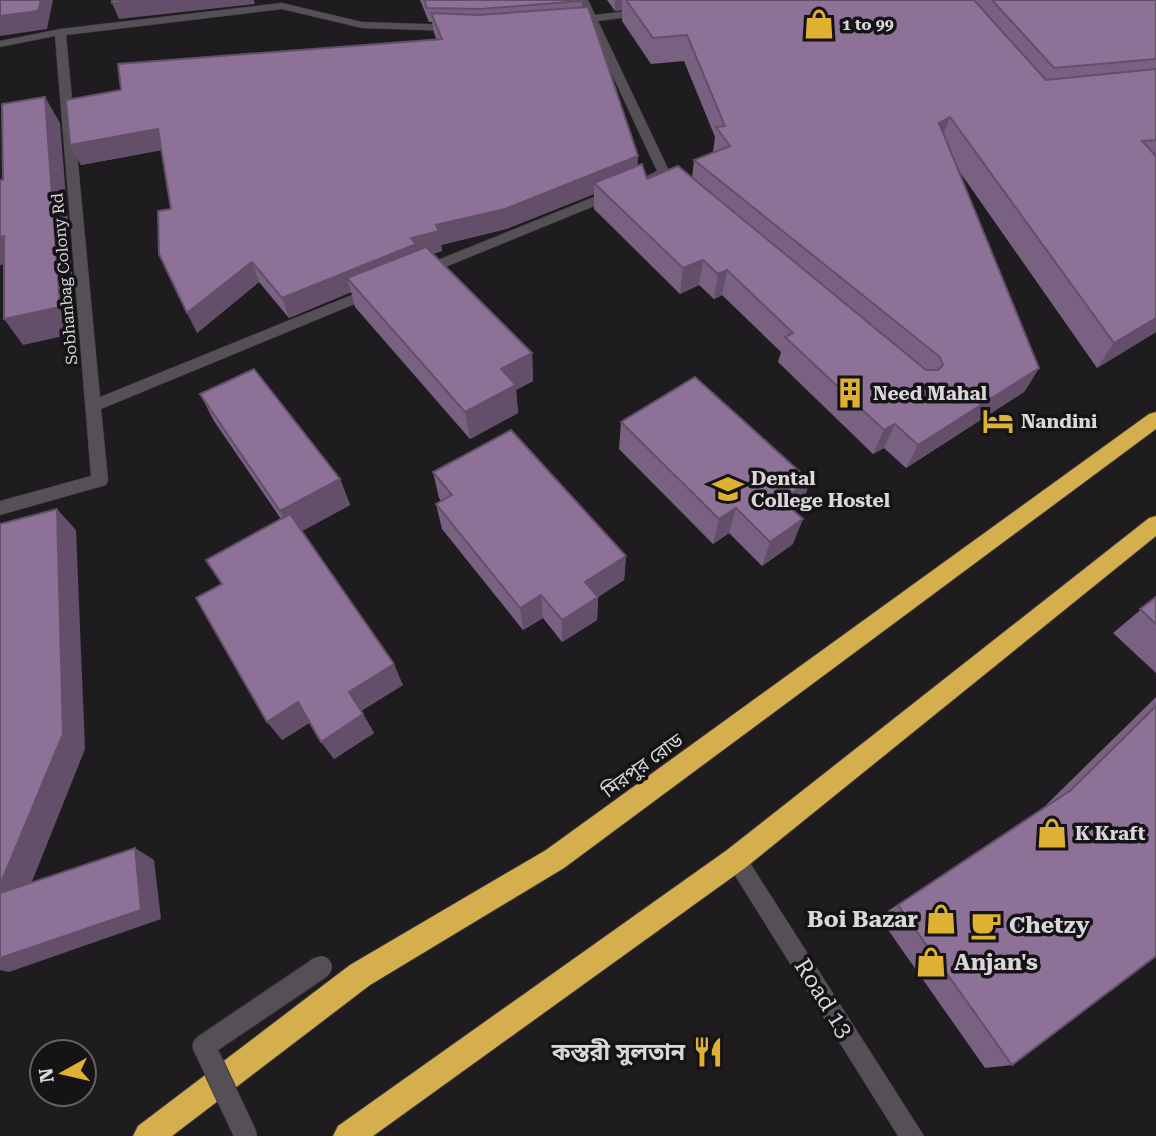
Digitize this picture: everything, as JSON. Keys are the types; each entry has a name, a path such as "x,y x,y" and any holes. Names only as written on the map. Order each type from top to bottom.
{"highway":[{"name":"মিরপুর রোড","path":"148,1136 360,975 555,859 1156,419"},
{"path":"348,1136 736,859 1156,524"}],"street":[{"path":"410,276 669,177 583,0"},
{"path":"0,44 60,32 282,6 362,24 467,28"},
{"path":"568,22 658,10"},
{"name":"Sobhanbag Colony Rd","path":"0,508 100,480 60,32"},
{"path":"93,406 385,287"},
{"name":"Road 13","path":"736,859 912,1136"},
{"path":"246,1136 204,1046 321,967"}],"building":[{"path":"0,0 41,0 38,11 0,16"},
{"path":"112,0 139,0 112,3"},
{"path":"424,0 582,1 480,9 427,8"},
{"path":"626,0 974,0 1046,80 1156,69 1156,140 1142,141 1156,156 1156,318 1114,343 950,117 939,123 1039,368 918,445 895,424 884,430 785,337 793,333 727,270 718,274 703,260 683,268 594,183 642,164 647,179 678,166 926,370 938,370 943,365 940,357 694,160 730,146 716,127 725,126 687,35 653,38"},
{"path":"992,0 1156,0 1156,59 1054,68"},
{"path":"588,7 638,156 505,209 436,225 439,231 411,238 416,244 282,298 252,262 187,313 159,254 158,211 171,209 158,129 70,145 66,100 121,90 118,64 442,39 431,13 479,15"},
{"path":"45,97 60,307 4,319 4,236 0,237 0,180 3,180 2,104"},
{"path":"426,247 532,353 501,369 516,385 465,412 347,278"},
{"path":"254,369 340,479 280,511 200,394"},
{"path":"695,377 810,481 782,500 803,519 770,542 736,508 719,519 621,422"},
{"path":"511,430 626,556 585,582 598,597 562,620 541,595 520,608 436,504 452,495 433,472"},
{"path":"57,509 63,734 0,885 0,524"},
{"path":"290,514 394,664 349,692 363,714 321,742 298,702 267,722 196,598 222,584 206,560"},
{"path":"1156,597 1156,624 1140,609"},
{"path":"1156,706 1156,956 1012,1065 898,905 1071,790"},
{"path":"135,848 141,910 0,958 0,893"}],"place":[{"name":"1 to 99","path":"819,24"},
{"name":"Need Mahal","path":"850,393"},
{"name":"Nandini","path":"998,421"},
{"name":"Dental College Hostel","path":"728,489"},
{"name":"K Kraft","path":"1052,833"},
{"name":"Boi Bazar","path":"941,919"},
{"name":"Chetzy","path":"986,925"},
{"name":"Anjan's","path":"931,962"},
{"name":"কস্তরী সুলতান","path":"708,1052"}]}
